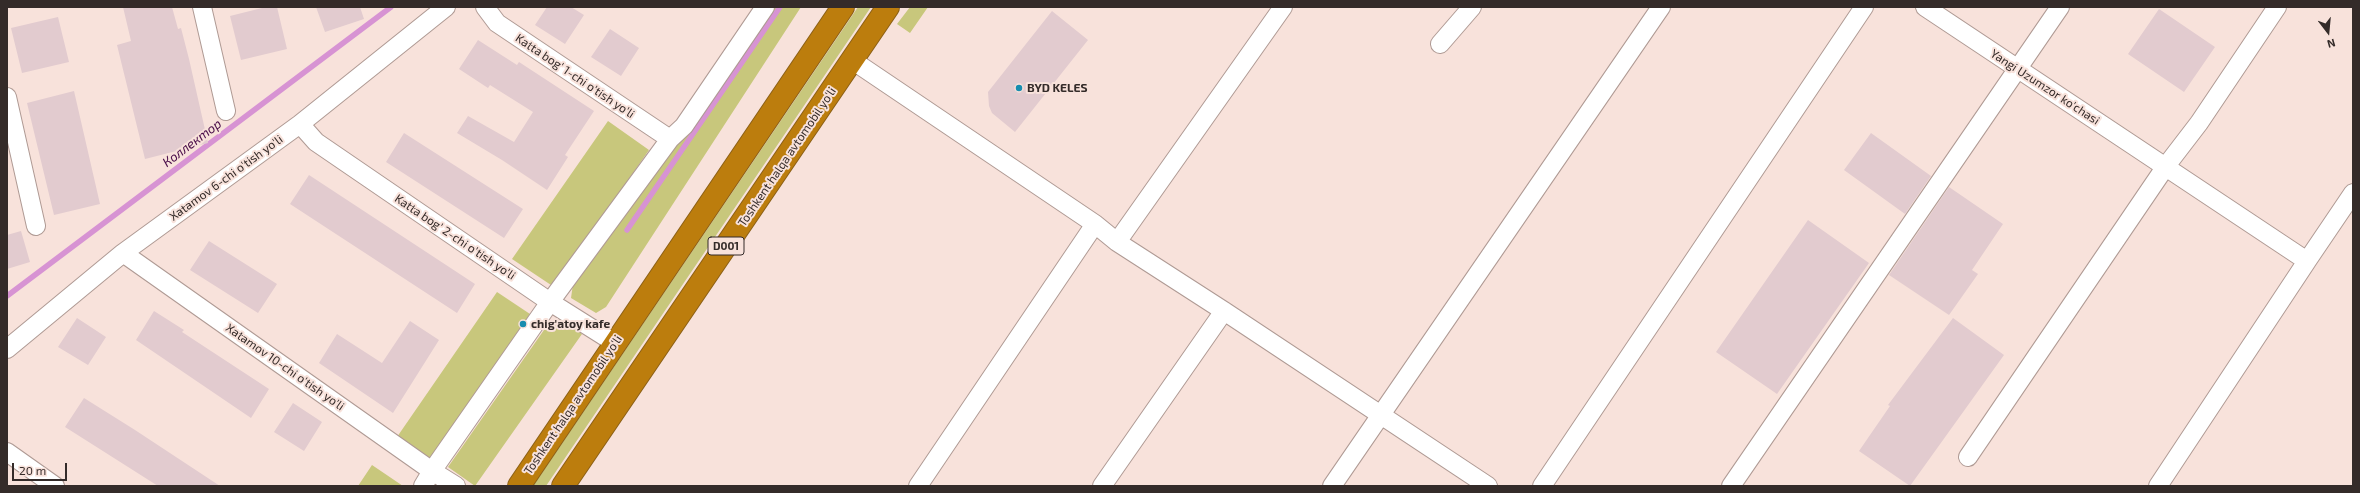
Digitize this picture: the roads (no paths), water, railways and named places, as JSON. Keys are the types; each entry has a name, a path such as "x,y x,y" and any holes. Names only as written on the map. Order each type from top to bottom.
{"highway":[{"name":"Toshkent halqa avtomobil yo'li","path":"518,486 843,7"},
{"name":"Toshkent halqa avtomobil yo'li","path":"564,486 888,7"}],"street":[{"path":"202,7 226,110"},
{"name":"Xatamov 6-chi o'tish yo'li","path":"7,348 123,253 300,124 446,7"},
{"name":"Katta bog' 1-chi o'tish yo'li","path":"485,7 497,23 670,139"},
{"path":"428,479 550,302 670,139 684,126 765,7"},
{"path":"1117,242 1283,7"},
{"path":"1440,44 1472,7"},
{"path":"1332,486 1379,415 1661,7"},
{"path":"1542,486 1864,7"},
{"name":"Yangi Uzumzor ko'chasi","path":"1925,7 2307,260"},
{"path":"1731,486 2060,7"},
{"path":"1968,457 2166,166 2199,123 2277,7"},
{"path":"852,60 1095,224 1117,242 1488,486"},
{"path":"7,96 36,226"},
{"name":"Katta bog' 2-chi o'tish yo'li","path":"300,124 316,142 550,302 615,343"},
{"path":"2158,486 2353,193"},
{"path":"918,486 1095,224"},
{"name":"Xatamov 10-chi o'tish yo'li","path":"123,253 428,479 456,486"},
{"path":"1102,486 1224,311"},
{"path":"7,452 55,486"}],"waterway":[{"name":"Коллектор","path":"7,296 391,7"},
{"path":"627,230 780,7"}],"place":[{"name":"BYD KELES","path":"1019,88"},
{"name":"chig'atoy kafe","path":"523,324"}]}
